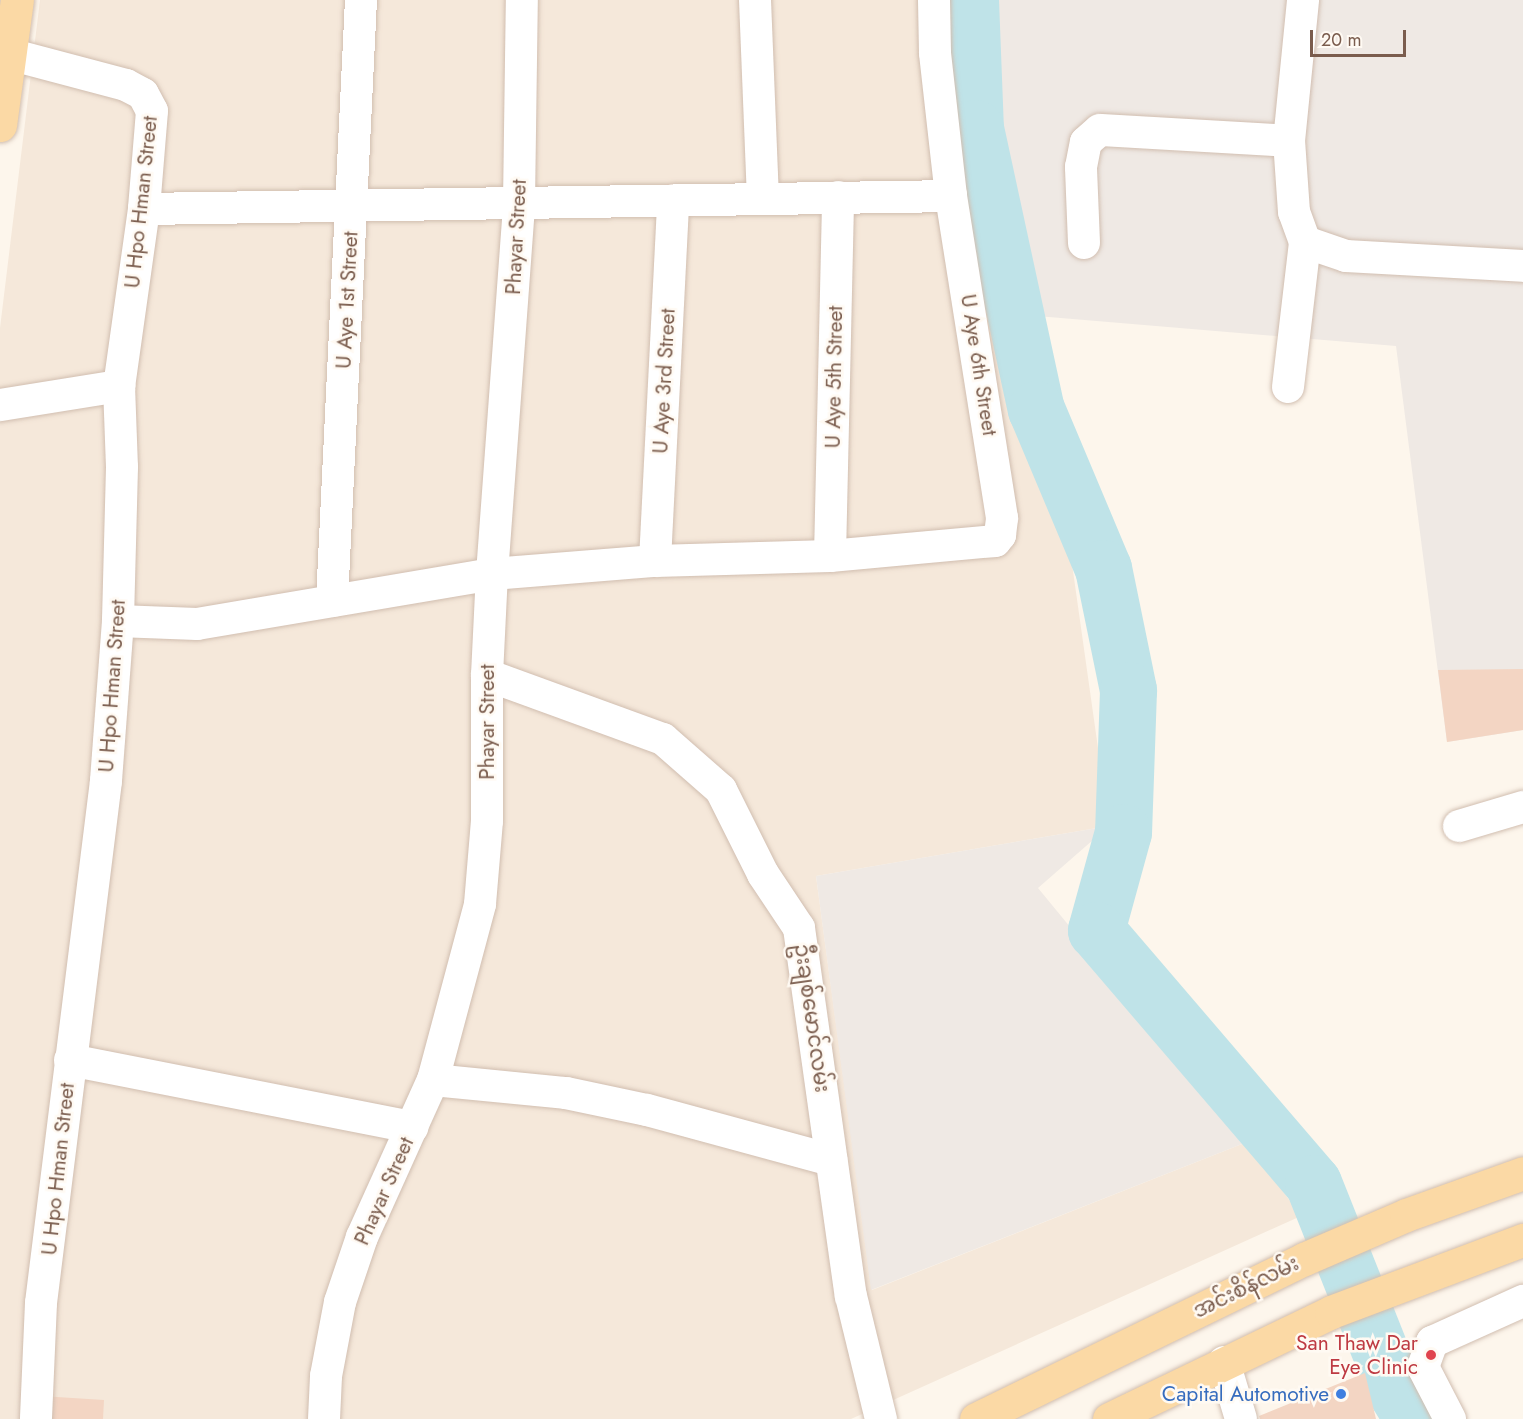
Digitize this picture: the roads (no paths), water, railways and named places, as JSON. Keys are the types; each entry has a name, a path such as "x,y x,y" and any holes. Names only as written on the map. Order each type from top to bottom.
{"main road":[{"path":"0,125 7,40 17,0"},
{"name":"အင်းစိန်လမ်း","path":"979,1418 1304,1259 1377,1227 1523,1173"},
{"path":"1109,1419 1331,1312 1523,1240"}],"street":[{"name":"U Aye 1st Street","path":"332,601 361,0"},
{"name":"Phayar Street","path":"324,1419 326,1376 340,1302 362,1237 433,1080 480,904 487,821 487,675 492,574 519,203 522,0"},
{"path":"755,0 763,199"},
{"name":"U Aye 6th Street","path":"830,556 988,542 1000,536 1002,518 951,195 935,53 934,0"},
{"path":"1288,387 1305,243 1294,212 1289,141 1303,0"},
{"name":"U Hpo Hman Street","path":"7,40 126,85 150,102 144,209 119,386 122,467 118,621 106,782 70,1060 59,1178 41,1303 36,1419"},
{"path":"1084,243 1081,167 1086,142 1100,130 1289,141"},
{"path":"144,209 951,195"},
{"name":"U Aye 5th Street","path":"830,556 837,197"},
{"name":"U Aye 3rd Street","path":"655,561 673,200"},
{"path":"1305,243 1346,256 1523,266"},
{"path":"0,405 119,386"},
{"path":"118,621 197,624 492,574 655,561 830,556"},
{"name":"ဦးချစ်မောင်လမ်း","path":"487,675 663,739 721,790 763,874 799,928 851,1296 881,1419"},
{"path":"1459,826 1523,807"},
{"path":"70,1060 412,1127"},
{"path":"433,1080 566,1093 646,1110 831,1160"},
{"path":"1450,1419 1423,1367 1432,1342 1523,1301"},
{"path":"1224,1362 1241,1419"}],"waterway":[{"path":"970,0 975,128 1036,409 1103,568 1128,690 1123,832 1096,930 1313,1183 1396,1392 1413,1419"}],"place":[{"name":"San Thaw Dar Eye Clinic","path":"1431,1355"},
{"name":"Capital Automotive","path":"1341,1394"}]}
